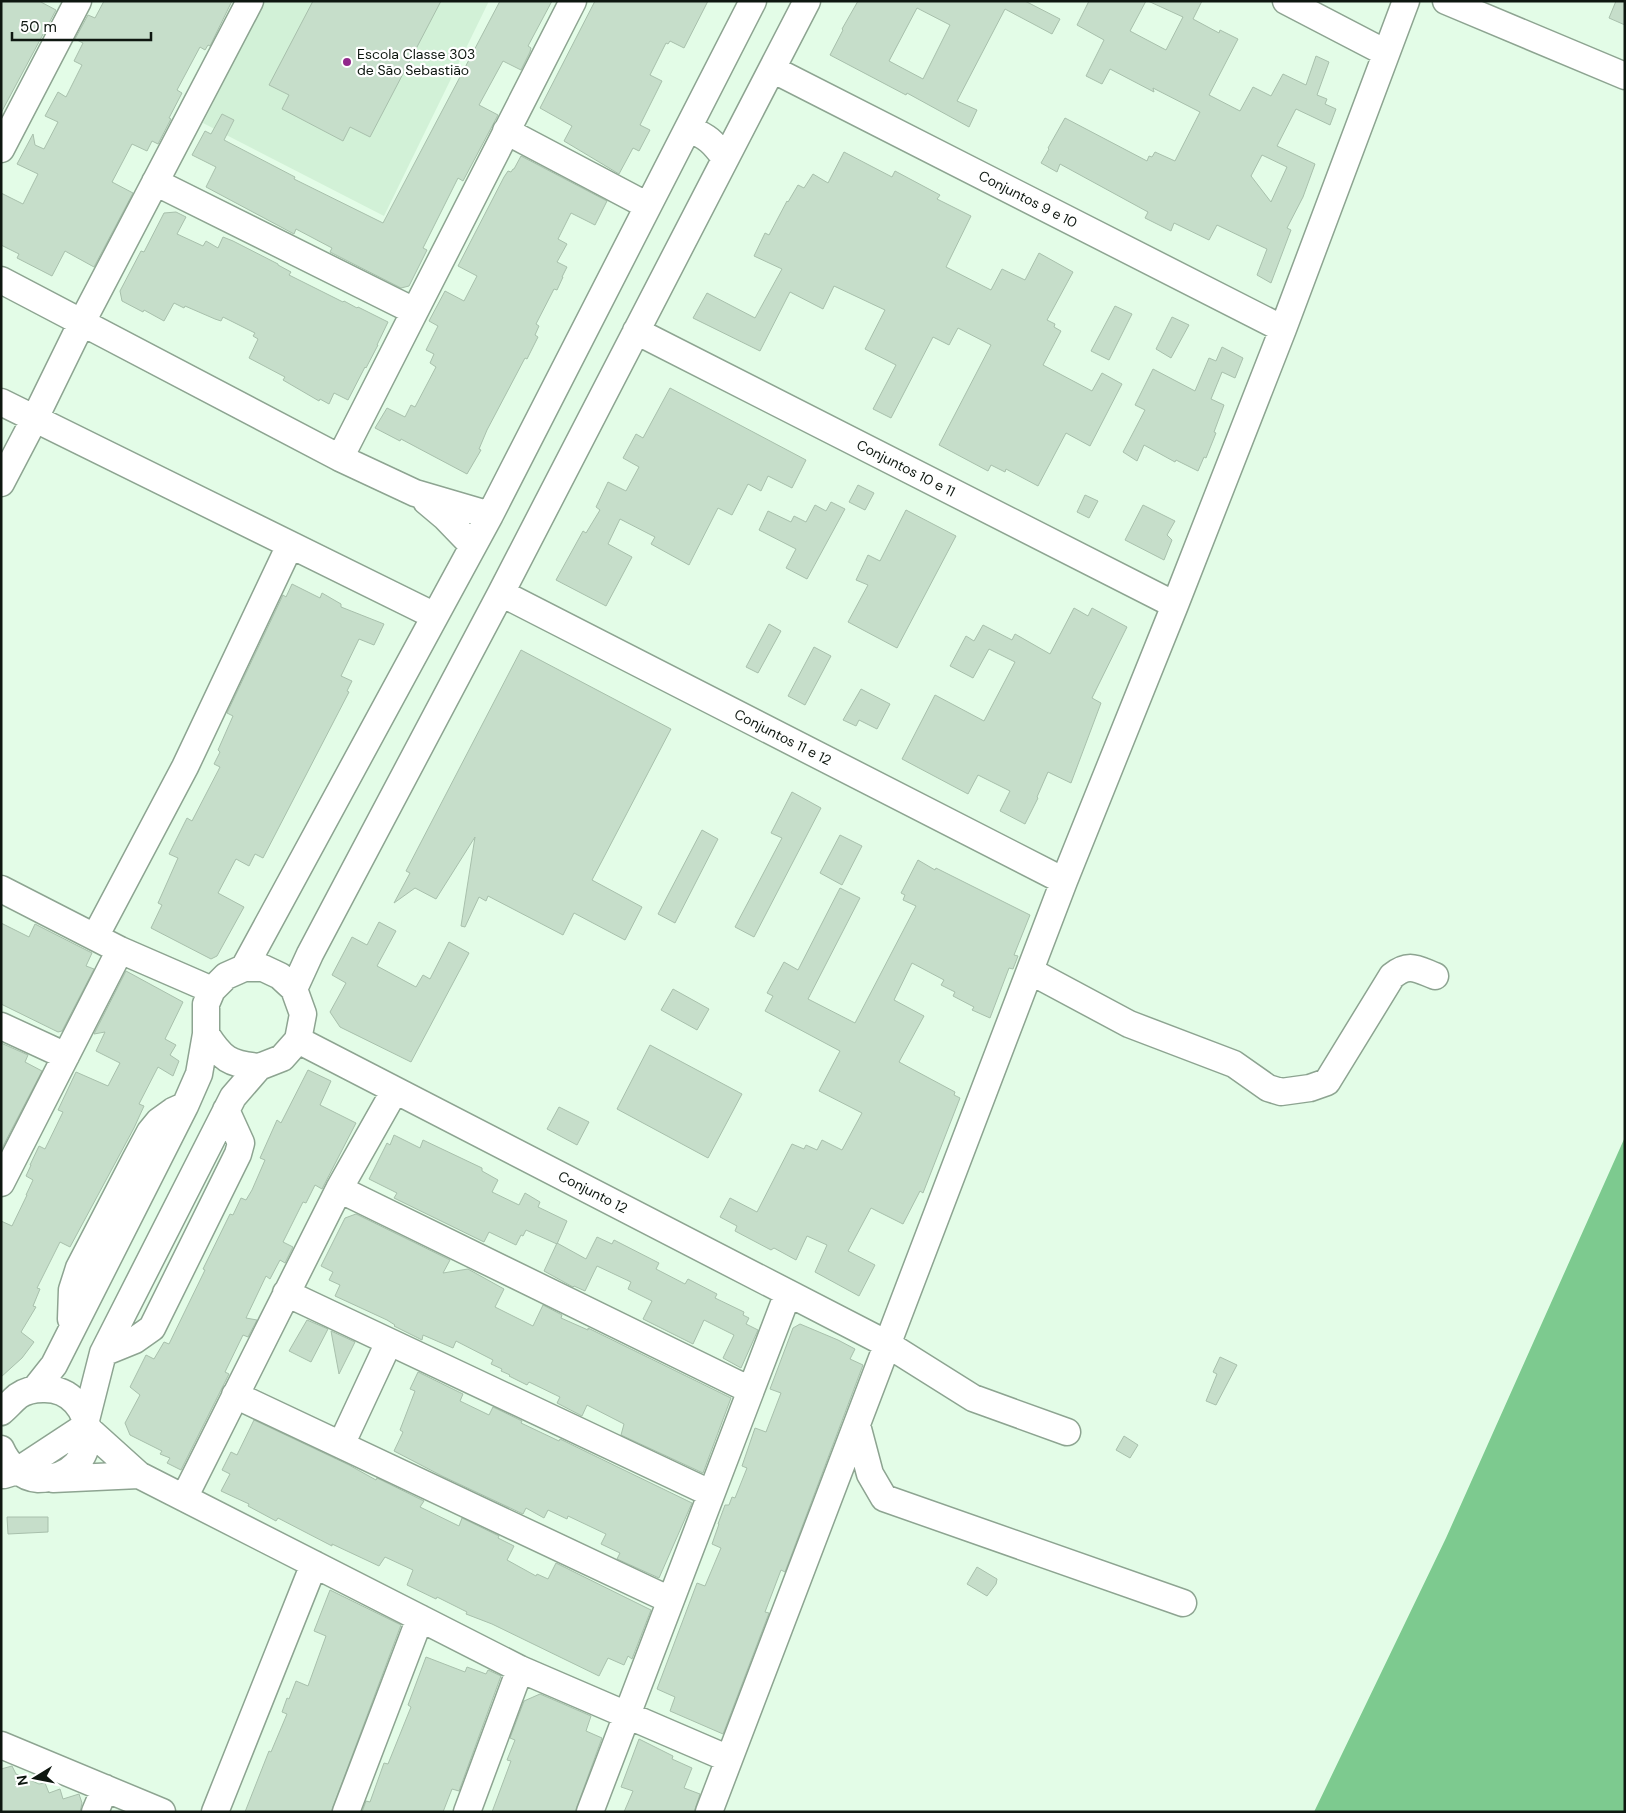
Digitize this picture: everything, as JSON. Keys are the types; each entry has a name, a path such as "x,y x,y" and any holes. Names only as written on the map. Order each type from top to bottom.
{"street":[{"path":"1,149 78,1"},
{"path":"1,483 82,322 250,1"},
{"path":"340,458 573,1"},
{"path":"244,968 490,515 753,1"},
{"path":"294,989 310,954 502,592 807,1"},
{"path":"1286,1 1386,53"},
{"path":"710,1812 1064,881 1283,329 1406,1"},
{"path":"1446,1 1625,76"},
{"name":"Conjuntos 9 e 10","path":"772,68 1283,329"},
{"path":"689,129 705,135 725,158"},
{"path":"506,130 648,206"},
{"path":"155,182 414,311"},
{"path":"1,280 340,458 415,493 490,515"},
{"name":"Conjuntos 10 e 11","path":"636,331 1175,605"},
{"path":"1,402 435,616"},
{"path":"415,493 445,517 473,546"},
{"path":"95,937 185,767 290,544"},
{"name":"Conjuntos 11 e 12","path":"502,592 1064,881"},
{"path":"1,889 120,950 212,990"},
{"path":"1,1182 120,950"},
{"path":"1030,971 1129,1024 1234,1064 1268,1088 1281,1092 1310,1088 1327,1082 1392,976 1400,969 1412,967 1435,976"},
{"path":"36,1389 54,1365 185,1106 199,1074 206,1034 206,1004 212,990 226,976 244,968 263,968 280,976 294,989 303,1014 298,1040 282,1058 259,1067 233,1097 226,1110 241,1142 238,1154 152,1328 135,1340 103,1353 87,1425 87,1446 79,1461 67,1473 51,1479"},
{"path":"1,1026 66,1056"},
{"path":"206,1034 218,1052 237,1064 259,1067"},
{"name":"Conjunto 12","path":"298,1040 887,1344 973,1398 1067,1432"},
{"path":"184,1498 339,1189 395,1090"},
{"path":"339,1189 750,1390"},
{"path":"286,1293 710,1494"},
{"path":"590,1812 788,1293"},
{"path":"341,1445 389,1342"},
{"path":"3,1413 19,1395 36,1389 48,1388 61,1392 72,1399 80,1408 87,1425 139,1475 520,1669 729,1760"},
{"path":"236,1395 670,1600"},
{"path":"9,1474 87,1425"},
{"path":"857,1425 870,1474 884,1498 1183,1603"},
{"path":"1,1449 9,1474"},
{"path":"9,1474 51,1479 139,1475"},
{"path":"215,1812 314,1564"},
{"path":"346,1812 420,1618"},
{"path":"468,1812 520,1669"},
{"path":"1,1746 100,1800 162,1812"}],"shaded area":[{"name":"Escola Classe 303 de São Sebastião","path":"264,1 489,1 384,216 203,123"}],"green space":[{"path":"1625,1137 1625,1812 1314,1812 1446,1538"}],"building":[{"path":"1,1 39,1 56,10 1,113"},
{"path":"104,1 232,1 210,46 208,45 205,50 200,47 177,90 182,93 158,144 152,141 147,151 132,144 112,182 133,193 94,267 65,251 52,276 17,258 19,254 1,245 1,193 23,204 38,174 17,164 33,134 35,145 44,149 58,122 45,116 58,92 66,97 82,65 74,61 83,43 75,39 88,15 95,18"},
{"path":"313,1 441,1 370,137 350,127 343,141 282,109 289,95 269,85"},
{"path":"500,1 552,1 528,46 531,48 530,52 521,70 503,61 479,105 498,115 463,181 458,178 423,248 427,250 409,286 401,288 330,252 332,248 296,229 294,234 206,187 216,167 192,155 205,131 211,134 222,114 234,120 224,140 295,177 294,179 383,223"},
{"path":"595,1 708,1 684,48 670,41 668,44 666,43 650,75 662,81 640,125 650,130 639,151 633,148 619,174 564,141 572,126 540,108"},
{"path":"858,1 1025,1 1060,19 1052,34 1005,9 957,101 977,110 969,127 907,93 906,95 830,55","holes":["917,8 950,25 923,79 889,61"]},
{"path":"1089,1 1146,1 1130,31 1166,50 1183,17 1148,1 1202,1 1193,19 1219,33 1220,30 1238,39 1209,95 1240,111 1253,87 1271,96 1283,74 1306,85 1316,56 1329,62 1317,95 1327,99 1325,104 1336,109 1330,125 1296,109 1277,146 1315,164 1303,197 1287,228 1291,230 1271,283 1257,275 1267,249 1217,225 1209,240 1174,223 1171,231 1145,218 1148,212 1060,164 1057,172 1041,163 1065,118 1147,161 1149,156 1152,157 1155,152 1175,161 1200,112 1153,88 1154,92 1110,69 1102,84 1086,76 1104,40 1077,25","holes":["1262,155 1287,167 1271,202 1251,176"]},
{"path":"1616,1 1625,1 1625,25 1609,18"},
{"path":"844,152 892,177 895,171 940,195 937,199 971,216 946,267 991,290 1002,269 1025,280 1039,253 1073,272 1047,320 1055,324 1054,327 1061,331 1043,365 1092,391 1102,373 1122,384 1090,446 1066,433 1038,486 1006,469 1005,472 991,465 988,471 939,445 991,345 958,328 949,345 933,337 891,418 873,409 896,365 865,349 885,310 834,286 823,309 790,292 760,351 693,318 707,293 755,318 782,269 754,256 765,233 769,235 798,185 804,188 813,174 828,183"},
{"path":"521,156 607,201 595,225 571,213 558,239 567,244 557,262 567,267 557,290 554,289 536,324 539,326 535,335 538,337 487,430 479,449 481,450 467,474 401,439 400,441 375,428 387,408 405,417 411,405 415,407 436,367 430,363 434,354 426,350 438,326 429,321 445,291 464,301 477,276 458,266 504,177 508,171 511,172 514,169"},
{"path":"176,212 186,217 177,234 203,246 206,241 218,248 223,237 233,241 278,264 291,272 289,275 388,322 378,345 348,400 334,393 329,404 320,399 319,401 283,380 285,377 249,358 258,339 253,336 255,333 223,317 221,321 174,303 164,321 122,301 120,291 141,251 144,252 164,213"},
{"path":"1115,306 1132,314 1109,360 1091,351"},
{"path":"1172,317 1189,325 1171,358 1156,349"},
{"path":"1222,347 1243,358 1235,378 1222,372 1211,399 1224,405 1214,432 1216,433 1206,458 1204,457 1198,471 1176,460 1175,462 1144,445 1137,461 1123,452 1145,410 1135,405 1153,369 1195,391 1209,358 1216,361"},
{"path":"670,388 806,460 792,488 768,476 761,491 748,484 732,515 718,508 689,565 651,544 655,537 620,519 608,544 632,557 606,606 556,580 583,531 586,533 600,510 596,507 608,482 626,491 639,467 623,458 636,434 643,438"},
{"path":"858,485 874,493 865,510 849,502"},
{"path":"1085,495 1098,501 1089,518 1077,512"},
{"path":"831,502 845,509 807,579 786,568 796,549 759,530 768,511 791,522 794,516 806,522 815,505 826,511"},
{"path":"1143,505 1175,521 1167,535 1172,540 1164,560 1125,540"},
{"path":"906,510 956,536 897,648 848,622 868,585 856,580 868,555 880,561"},
{"path":"292,584 320,598 322,593 341,604 341,607 384,624 374,645 359,639 341,676 352,681 347,691 349,692 263,858 255,854 249,866 236,859 218,893 244,907 217,956 211,959 151,928 162,905 158,903 178,858 169,854 187,818 192,821 220,767 214,764 233,716 227,713 283,595 286,597"},
{"path":"1074,608 1088,616 1092,608 1127,627 1092,698 1101,703 1071,783 1048,772 1025,824 1000,811 1010,791 978,775 968,794 902,759 935,695 984,721 1015,662 989,649 973,678 950,666 966,636 974,641 983,625 1012,640 1015,634 1050,654"},
{"path":"769,624 781,631 758,673 746,667"},
{"path":"814,647 831,656 805,705 788,696"},
{"path":"521,650 671,729 592,880 642,907 625,940 574,913 563,935 488,896 486,901 479,897 465,927 461,926 475,837 436,899 415,888 394,903 410,873 406,871"},
{"path":"861,689 890,704 877,729 859,720 856,726 843,720"},
{"path":"792,792 821,808 754,937 735,927 782,838 771,833"},
{"path":"702,830 718,839 675,923 658,914"},
{"path":"840,835 862,846 842,885 820,873"},
{"path":"918,860 1030,915 1014,955 1018,956 1013,969 1009,968 990,1018 972,1010 974,1007 953,996 955,992 941,985 944,980 912,963 894,1000 924,1016 899,1062 955,1092 954,1095 960,1098 923,1193 920,1191 903,1224 871,1208 848,1251 875,1265 859,1296 815,1272 827,1245 807,1236 796,1260 774,1248 771,1250 735,1231 737,1226 720,1217 730,1198 757,1212 792,1144 804,1149 806,1145 817,1150 822,1140 842,1150 862,1113 819,1091 840,1051 765,1011 773,996 767,993 784,962 798,970 840,888 860,898 808,999 855,1023 916,906 903,900 905,895 901,893"},
{"path":"379,922 396,931 377,966 416,987 423,975 430,979 449,942 469,953 411,1062 340,1027 330,1012 346,983 332,975 352,937 367,945"},
{"path":"1,923 29,937 35,924 92,953 86,966 94,969 62,1031 58,1032 1,1004"},
{"path":"126,971 183,1002 165,1039 176,1045 170,1055 179,1061 173,1076 158,1067 139,1104 144,1106 134,1128 70,1247 60,1242 37,1288 40,1289 33,1306 36,1307 21,1332 34,1342 22,1358 1,1377 1,1221 12,1226 33,1180 26,1176 30,1165 39,1146 45,1149 63,1112 58,1110 76,1072 108,1086 120,1063 96,1051 105,1032 94,1034"},
{"path":"673,989 709,1009 697,1030 661,1010"},
{"path":"1,1043 28,1055 25,1062 42,1071 1,1150"},
{"path":"650,1045 742,1094 708,1158 617,1109"},
{"path":"308,1070 331,1081 320,1105 356,1123 322,1189 315,1185 306,1203 303,1202 283,1242 293,1247 285,1263 280,1260 270,1279 266,1276 246,1318 257,1320 248,1337 243,1335 225,1372 229,1374 181,1470 167,1463 170,1458 160,1454 162,1451 130,1435 125,1423 140,1395 130,1387 146,1355 154,1359 164,1342 169,1344 230,1214 233,1215 241,1198 246,1200 252,1190 265,1160 260,1158 277,1120 281,1123"},
{"path":"559,1107 589,1122 577,1145 547,1129"},
{"path":"394,1135 420,1148 423,1140 482,1168 482,1171 498,1180 492,1192 519,1205 525,1193 540,1202 538,1207 567,1221 557,1244 526,1230 516,1245 489,1232 484,1242 394,1198 397,1193 369,1179 387,1143 390,1145"},
{"path":"356,1214 450,1260 443,1273 468,1269 504,1289 495,1307 533,1326 543,1305 562,1315 561,1318 588,1330 588,1328 731,1398 703,1473 621,1435 624,1424 587,1405 582,1416 557,1403 560,1397 529,1382 527,1385 509,1376 501,1371 502,1369 491,1364 493,1360 456,1341 453,1348 423,1335 422,1340 394,1326 387,1320 335,1296 340,1285 329,1280 333,1272 321,1266 345,1218"},
{"path":"597,1237 612,1244 614,1240 659,1263 656,1269 685,1284 688,1279 717,1294 715,1298 744,1312 743,1315 749,1318 746,1324 758,1330 741,1368 723,1358 734,1335 704,1320 693,1344 643,1319 652,1301 628,1289 631,1282 597,1266 585,1291 573,1287 544,1271 557,1243 586,1259"},
{"path":"307,1320 328,1329 311,1362 289,1351"},
{"path":"800,1324 855,1349 850,1359 863,1365 785,1572 781,1570 765,1612 769,1613 723,1734 670,1711 675,1697 657,1689 697,1583 705,1586 721,1548 712,1544 718,1524 725,1505 729,1505 732,1497 735,1498 747,1468 742,1466 755,1428 766,1432 781,1393 770,1389 793,1328"},
{"path":"331,1331 355,1342 339,1374"},
{"path":"1220,1357 1237,1365 1216,1405 1206,1401 1217,1374 1213,1372"},
{"path":"418,1372 463,1394 460,1401 489,1415 493,1407 522,1421 521,1423 559,1441 560,1439 692,1503 659,1578 617,1559 620,1553 601,1544 606,1534 568,1516 567,1519 548,1510 544,1518 526,1508 523,1514 394,1451 403,1432 400,1430 415,1391 410,1389"},
{"path":"254,1420 349,1465 376,1480 377,1478 424,1501 420,1507 459,1526 462,1518 499,1536 498,1538 514,1546 507,1560 536,1576 537,1574 548,1579 556,1563 651,1610 632,1659 628,1656 624,1665 608,1658 599,1676 492,1624 466,1614 467,1612 437,1597 436,1599 407,1585 413,1570 385,1557 379,1566 332,1544 332,1546 278,1518 276,1521 248,1506 249,1504 221,1491 230,1474 222,1470 231,1452 237,1455"},
{"path":"1124,1436 1138,1445 1130,1458 1116,1450"},
{"path":"7,1517 48,1517 48,1532 8,1534"},
{"path":"977,1567 997,1579 996,1584 987,1596 967,1584"},
{"path":"330,1590 401,1625 331,1812 245,1812 269,1751 271,1752 287,1714 282,1712 287,1698 289,1699 296,1681 308,1686 326,1636 314,1631"},
{"path":"426,1657 465,1672 467,1667 486,1674 488,1670 501,1676 459,1791 452,1789 443,1812 362,1812 366,1801 370,1802 384,1763 388,1764 411,1707 408,1705"},
{"path":"540,1694 591,1716 586,1731 602,1738 575,1812 492,1812 511,1761 507,1760 515,1740 510,1738 524,1701"},
{"path":"639,1739 673,1756 672,1759 692,1768 684,1788 700,1794 694,1812 624,1812 633,1791 621,1787"},
{"path":"12,1766 16,1774 39,1784 45,1783 49,1793 60,1789 63,1799 79,1794 82,1803 80,1812 1,1812 1,1769"}],"place":[{"name":"Escola Classe 303 de São Sebastião","path":"347,62"}]}
